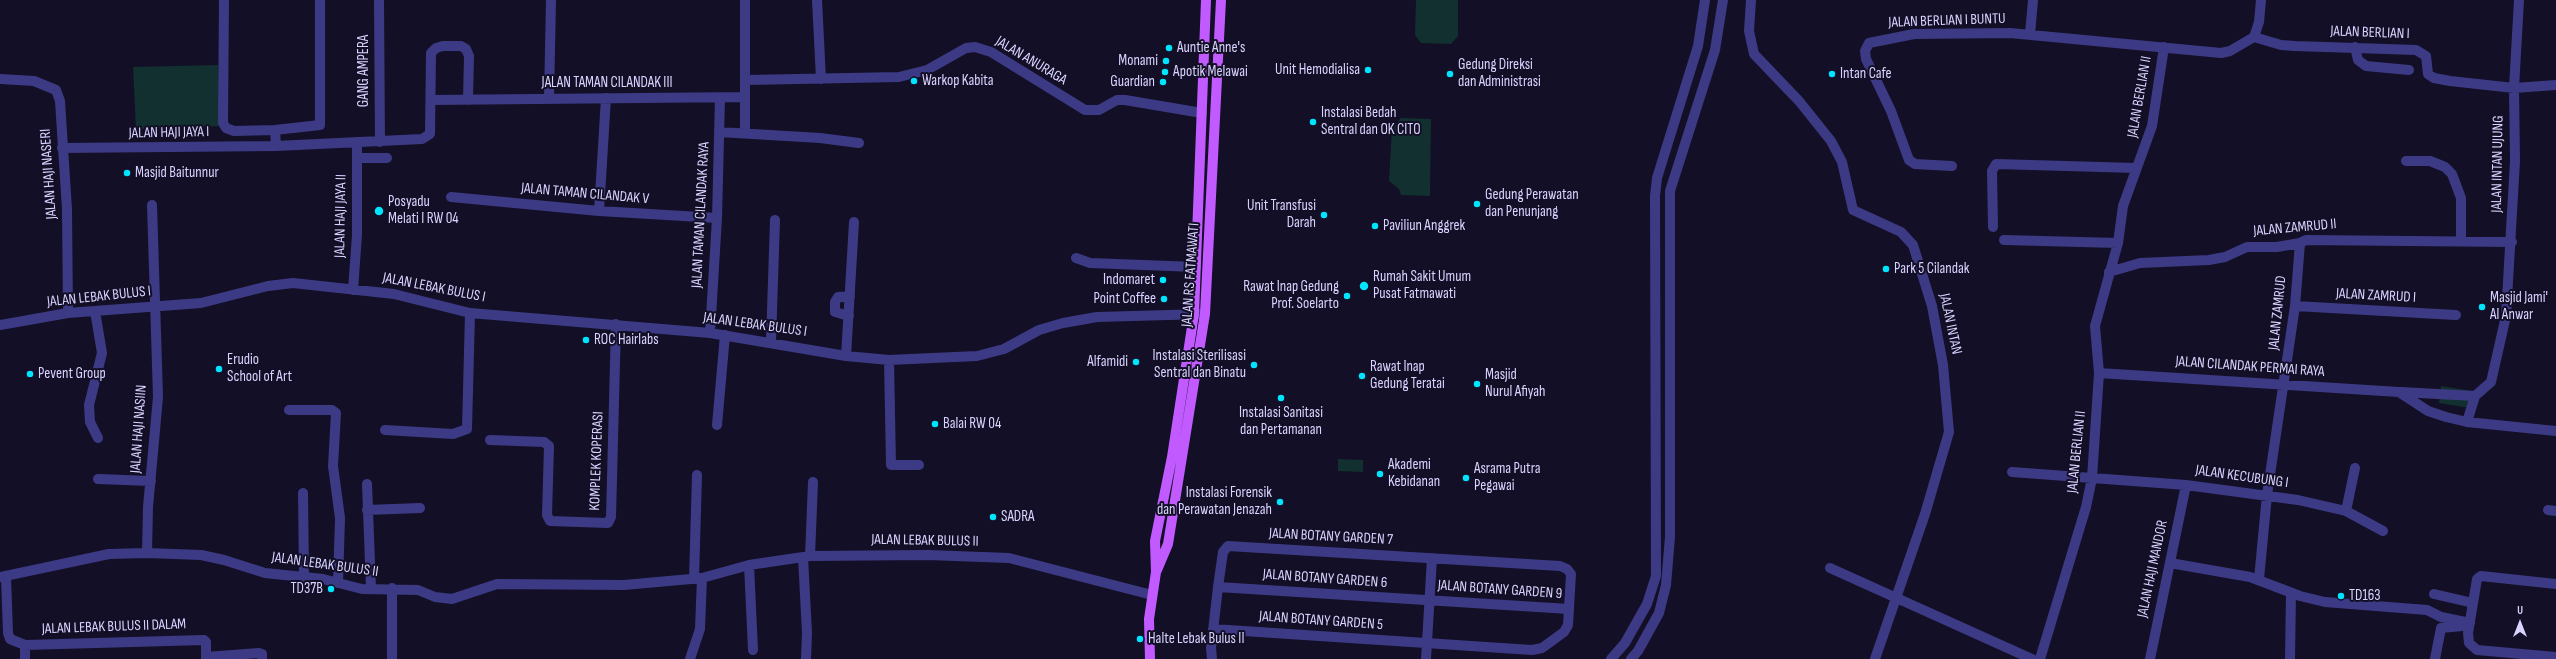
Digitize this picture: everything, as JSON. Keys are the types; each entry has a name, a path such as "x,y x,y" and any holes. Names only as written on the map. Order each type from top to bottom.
{"main road":[{"name":"JALAN RS FATMAWATI","path":"1150,659 1149,619 1156,572 1155,541 1168,476 1194,314 1206,0"},
{"name":"JALAN RS FATMAWATI","path":"1156,572 1168,544 1180,478 1205,314 1221,0"},
{"path":"1168,476 1180,478"},
{"path":"1165,492 1177,494"}],"street":[{"name":"JALAN HAJI JAYA I","path":"224,0 223,123 226,128 234,131 275,130 320,125 320,0"},
{"name":"GANG AMPERA","path":"379,0 380,142"},
{"path":"549,99 551,0"},
{"path":"745,0 745,133"},
{"path":"817,0 822,79"},
{"path":"1611,659 1625,643 1647,604 1656,576 1655,196 1657,178 1698,46 1705,0"},
{"path":"1631,659 1638,651 1659,613 1666,585 1670,537 1670,191 1715,50 1723,0"},
{"name":"JALAN INTAN","path":"1750,0 1749,31 1754,54 1800,101 1831,141 1842,162 1853,210 1900,232 1913,245 1932,306 1943,365 1949,432 1925,514 1895,597"},
{"path":"2033,0 2030,34 2221,53 2230,50 2254,37 2259,22 2262,0"},
{"name":"JALAN INTAN UJUNG","path":"2475,396 2491,382 2506,316 2512,242 2515,161 2514,88 2519,0"},
{"name":"JALAN BERLIAN I BUNTU","path":"1952,166 1914,164 1909,160 1889,106 1866,59 1867,45 1872,41 1914,34 2030,34"},
{"name":"JALAN BERLIAN I","path":"2254,37 2281,45 2416,50 2426,56 2427,71 2434,78 2514,88"},
{"path":"357,142 422,139 430,134 432,100 431,53 436,48 453,46 466,49 469,56 468,100"},
{"path":"1698,46 1715,50"},
{"name":"JALAN ANURAGA","path":"746,80 899,77 927,70 966,48 975,47 991,52 1085,110 1099,110 1117,100 1125,100 1202,114"},
{"name":"JALAN BERLIAN II","path":"2040,659 2078,539 2092,478 2099,373 2095,326 2118,244 2123,206 2136,168 2148,142 2152,126 2164,47"},
{"path":"2355,47 2358,60 2366,66 2409,70"},
{"name":"JALAN HAJI NASERI","path":"0,79 34,81 56,90 60,101 67,209 68,313"},
{"path":"2514,88 2556,85"},
{"path":"599,211 606,98"},
{"name":"JALAN TAMAN CILANDAK RAYA","path":"710,333 717,218 720,98"},
{"name":"JALAN TAMAN CILANDAK III","path":"432,100 745,98"},
{"path":"275,130 276,146"},
{"path":"719,132 859,143"},
{"name":"JALAN HAJI JAYA I","path":"62,148 276,146 357,142"},
{"name":"JALAN HAJI JAYA II","path":"353,290 357,235 357,142"},
{"path":"357,158 387,158"},
{"path":"2406,161 2430,161 2445,167 2452,174 2461,198 2461,240"},
{"path":"1993,227 1992,170 1996,164 2136,168"},
{"name":"JALAN TAMAN CILANDAK V","path":"450,197 599,211 717,218"},
{"path":"152,205 154,306"},
{"path":"771,341 775,220"},
{"path":"846,356 854,222"},
{"path":"2004,240 2118,244"},
{"name":"JALAN ZAMRUD II","path":"2109,272 2140,263 2209,260 2225,257 2247,247 2300,243 2306,240 2461,240 2512,242"},
{"name":"JALAN ZAMRUD","path":"2259,579 2267,495 2295,306 2300,243"},
{"path":"1076,258 1090,263 1196,267"},
{"name":"JALAN LEBAK BULUS I","path":"0,325 68,313 201,303 283,284 394,294 470,313 710,333 771,341 846,356 888,360 978,356 1004,349 1039,330 1063,323 1097,317 1205,314"},
{"path":"849,316 835,312 835,302 838,297 850,296"},
{"name":"JALAN HAJI NASIIN","path":"147,553 158,397 154,306"},
{"name":"JALAN ZAMRUD I","path":"2295,306 2456,315"},
{"path":"95,311 102,353 89,405 90,422 98,438"},
{"path":"385,430 453,434 467,429 470,313"},
{"name":"KOMPLEK KOPERASI","path":"490,440 544,442 549,446 547,515 550,521 608,523 611,517 616,324"},
{"path":"717,425 724,335"},
{"path":"888,360 891,465 919,465"},
{"name":"JALAN CILANDAK PERMAI RAYA","path":"2099,373 2142,374 2284,386 2475,396"},
{"path":"2399,392 2428,411 2467,422 2556,431"},
{"path":"2467,422 2475,396"},
{"path":"289,410 332,410 336,413 333,466 340,518 338,583"},
{"path":"2346,511 2355,468"},
{"name":"JALAN KECUBUNG I","path":"2012,472 2186,485 2267,495 2318,503 2346,511 2383,530"},
{"path":"690,659 700,629 697,475"},
{"path":"98,479 151,481"},
{"path":"806,659 806,556 814,482"},
{"path":"367,484 371,589"},
{"name":"JALAN HAJI MANDOR","path":"2150,659 2186,485"},
{"path":"303,493 304,577"},
{"path":"367,510 420,508"},
{"path":"1656,537 1670,537"},
{"name":"JALAN BOTANY GARDEN 7","path":"1218,587 1223,552 1228,546 1560,566 1567,569 1571,574 1569,609"},
{"name":"JALAN LEBAK BULUS II","path":"3,577 109,554 147,553 202,556 224,560 265,573 304,577 371,589 392,588 418,590 436,597 452,599 497,584 624,586 698,578 749,565 806,556 928,555 1009,558 1152,595"},
{"path":"1426,659 1432,558"},
{"path":"2170,563 2259,579 2291,593 2325,602 2427,610 2441,617 2469,625"},
{"path":"749,565 753,650"},
{"path":"1830,568 2032,659"},
{"path":"2556,584 2483,575 2477,579 2469,625 2469,643 2477,650 2556,657"},
{"path":"3,577 8,633 10,639 25,644 25,659"},
{"path":"1212,659 1213,629 1218,587"},
{"name":"JALAN BOTANY GARDEN 6","path":"1218,587 1430,601"},
{"path":"392,588 392,659"},
{"path":"2290,659 2291,593"},
{"path":"2434,594 2473,603"},
{"path":"1875,659 1895,597"},
{"name":"JALAN BOTANY GARDEN 9","path":"1430,601 1569,609"},
{"name":"JALAN BOTANY GARDEN 5","path":"1213,629 1532,650 1542,648 1564,632 1568,625 1569,609"},
{"path":"2435,659 2441,628 2469,625"},
{"name":"JALAN LEBAK BULUS II DALAM","path":"25,644 204,640 206,642 206,658"},
{"path":"206,658 259,653 262,654 262,659"}],"green space":[{"path":"1416,0 1458,0 1458,36 1451,44 1421,43 1415,35"},
{"path":"218,65 220,126 136,129 133,67"},
{"path":"1401,118 1431,119 1430,196 1401,195 1399,189 1389,181 1392,128"},
{"path":"2441,386 2472,391 2470,408 2439,403"},
{"path":"1338,459 1363,460 1363,472 1338,471"}],"place":[{"name":"Auntie Anne's","path":"1169,48"},
{"name":"Monami","path":"1166,61"},
{"name":"Unit Hemodialisa","path":"1368,70"},
{"name":"Apotik Melawai","path":"1165,72"},
{"name":"Gedung Direksi dan Administrasi","path":"1450,74"},
{"name":"Intan Cafe","path":"1832,74"},
{"name":"Warkop Kabita","path":"914,81"},
{"name":"Guardian","path":"1163,82"},
{"name":"Instalasi Bedah Sentral dan OK CITO","path":"1313,122"},
{"name":"Masjid Baitunnur","path":"127,173"},
{"name":"Gedung Perawatan dan Penunjang","path":"1477,204"},
{"name":"Posyadu Melati I RW 04","path":"379,211"},
{"name":"Unit Transfusi Darah","path":"1324,215"},
{"name":"Paviliun Anggrek","path":"1375,226"},
{"name":"Park 5 Cilandak","path":"1886,269"},
{"name":"Indomaret","path":"1163,280"},
{"name":"Rumah Sakit Umum Pusat Fatmawati","path":"1364,286"},
{"name":"Rawat Inap Gedung Prof. Soelarto","path":"1347,296"},
{"name":"Point Coffee","path":"1164,299"},
{"name":"Masjid Jami' Al Anwar","path":"2482,307"},
{"name":"ROC Hairlabs","path":"586,340"},
{"name":"Alfamidi","path":"1136,362"},
{"name":"Instalasi Sterilisasi Sentral dan Binatu","path":"1254,365"},
{"name":"Erudio School of Art","path":"219,369"},
{"name":"Pevent Group","path":"30,374"},
{"name":"Rawat Inap Gedung Teratai","path":"1362,376"},
{"name":"Masjid Nurul Afiyah","path":"1477,384"},
{"name":"Instalasi Sanitasi dan Pertamanan","path":"1281,398"},
{"name":"Balai RW 04","path":"935,424"},
{"name":"Akademi Kebidanan","path":"1380,474"},
{"name":"Asrama Putra Pegawai","path":"1466,478"},
{"name":"Instalasi Forensik dan Perawatan Jenazah","path":"1280,502"},
{"name":"SADRA","path":"993,517"},
{"name":"TD37B","path":"331,589"},
{"name":"TD163","path":"2341,596"},
{"name":"Halte Lebak Bulus II","path":"1140,639"}]}
